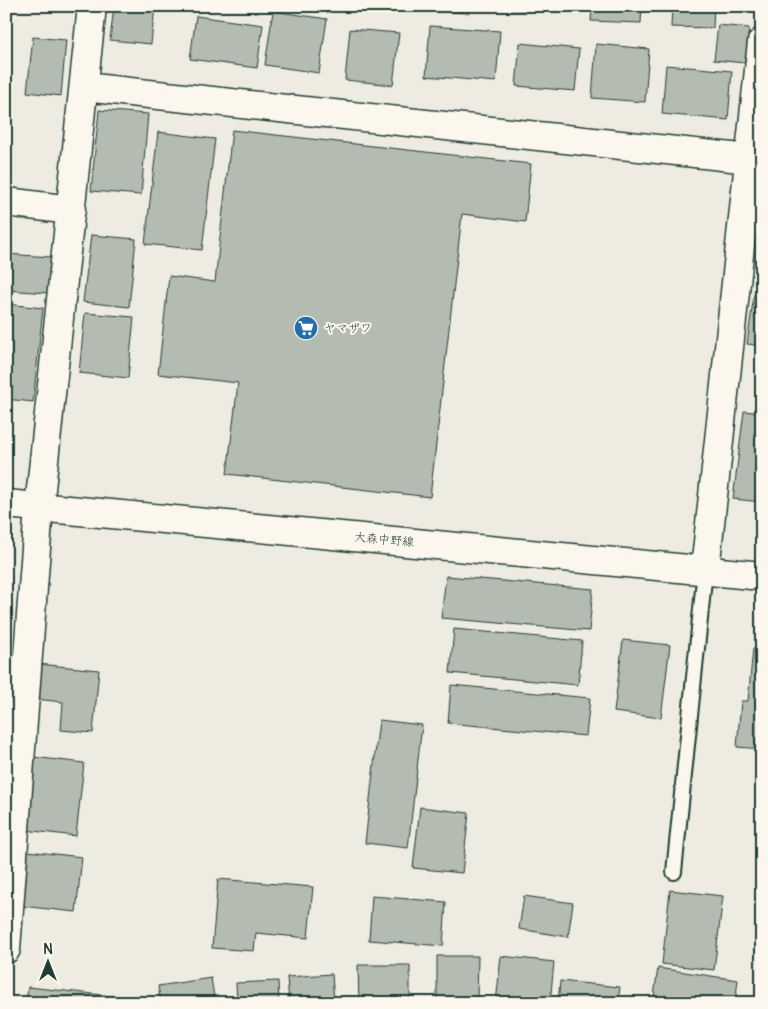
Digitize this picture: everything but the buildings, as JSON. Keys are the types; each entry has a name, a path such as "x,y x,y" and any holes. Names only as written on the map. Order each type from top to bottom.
{"street":[{"path":"6,949 39,508 92,6"},
{"path":"705,570 762,42"},
{"path":"84,87 750,159"},
{"path":"6,202 71,210"},
{"name":"大森中野線","path":"6,504 762,576"}],"lane":[{"path":"705,570 762,563"},
{"path":"705,570 762,587"},
{"path":"674,872 705,570"}],"place":[{"name":"ヤマザワ","path":"306,328"}]}
